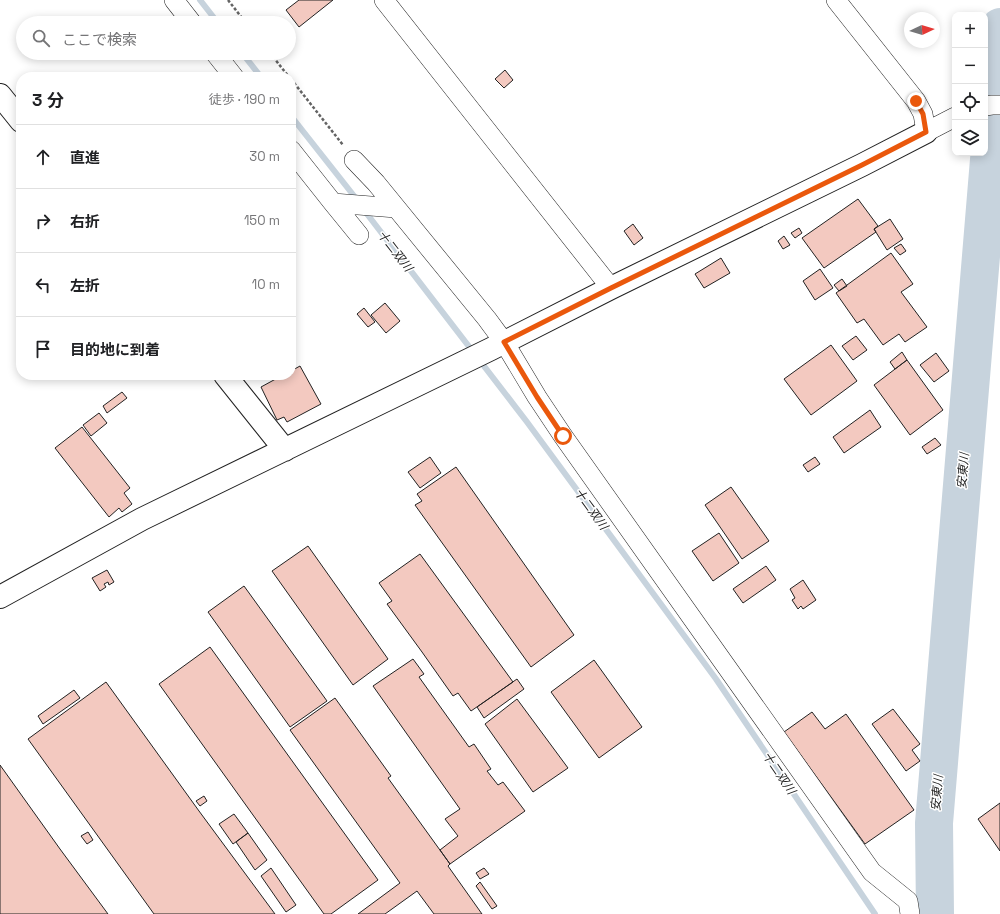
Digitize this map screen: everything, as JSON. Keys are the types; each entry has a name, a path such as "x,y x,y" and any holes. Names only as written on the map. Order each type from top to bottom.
{"street":[{"path":"174,0 187,16"},
{"path":"384,0 611,288"},
{"path":"836,0 916,101 923,114 926,132"},
{"path":"221,60 230,72"},
{"path":"0,95 16,115"},
{"path":"988,106 1000,106"},
{"path":"0,597 142,519 498,346 611,288 952,119"},
{"path":"296,156 359,235"},
{"path":"354,160 376,183 454,278 498,346 537,397 563,436 872,872 908,901 910,914"},
{"path":"333,203 396,208"},
{"path":"229,380 285,450"}],"path":[{"path":"228,0 241,16"},
{"path":"276,60 285,72"},
{"path":"296,86 354,160"}],"building":[{"path":"299,0 333,0 299,27 296,23 296,16 291,16 286,10"},
{"path":"505,70 513,80 504,88 495,79"},
{"path":"858,199 878,226 874,229 876,232 824,268 802,238"},
{"path":"890,219 903,239 887,250 874,229"},
{"path":"633,224 643,238 634,245 624,231"},
{"path":"799,228 802,233 795,238 791,233"},
{"path":"784,236 790,245 783,249 778,241"},
{"path":"901,244 906,251 900,255 894,248"},
{"path":"891,253 913,284 901,292 927,327 905,342 899,334 883,345 864,319 857,323 836,293"},
{"path":"721,258 730,273 704,288 695,274"},
{"path":"820,269 833,288 815,300 803,281"},
{"path":"842,279 847,286 839,291 834,285"},
{"path":"385,303 400,321 386,333 371,315"},
{"path":"364,308 375,322 368,327 357,314"},
{"path":"856,336 867,350 853,360 842,346"},
{"path":"831,345 857,381 811,415 784,379"},
{"path":"902,352 907,360 895,369 890,362"},
{"path":"936,353 949,371 934,382 920,365"},
{"path":"907,360 943,410 910,435 874,385"},
{"path":"300,366 321,404 287,422 284,417 277,420 261,387 274,380 296,380 296,368"},
{"path":"122,392 127,398 107,413 103,406"},
{"path":"870,410 881,427 844,453 833,437"},
{"path":"99,413 107,423 91,436 83,425"},
{"path":"82,427 130,488 124,493 132,504 122,512 119,508 109,517 55,448"},
{"path":"935,438 941,445 927,454 922,447"},
{"path":"430,457 441,473 420,488 408,472"},
{"path":"815,457 820,464 808,472 803,465"},
{"path":"456,467 574,635 531,667 415,505 422,501 417,494"},
{"path":"731,487 769,541 742,559 705,505"},
{"path":"719,533 739,563 713,581 692,551"},
{"path":"308,546 388,659 353,685 272,571"},
{"path":"420,554 513,682 471,711 458,693 453,696 387,604 392,601 379,583"},
{"path":"766,566 776,580 743,603 733,589"},
{"path":"107,570 114,582 109,585 108,582 104,584 106,587 100,591 92,578"},
{"path":"803,580 816,600 803,609 801,606 798,609 792,600 795,598 790,589"},
{"path":"244,586 327,701 290,727 208,612"},
{"path":"210,647 378,880 331,914 324,914 159,684"},
{"path":"413,659 424,674 419,677 469,747 474,744 491,769 487,771 498,785 503,782 525,811 450,864 440,850 458,836 445,819 460,809 373,686"},
{"path":"594,660 642,727 599,758 551,692"},
{"path":"517,679 524,689 484,718 477,707"},
{"path":"106,682 275,914 154,914 28,739"},
{"path":"74,690 80,698 43,724 38,716"},
{"path":"335,698 391,776 388,778 450,864 448,866 482,914 434,914 417,891 385,914 358,914 400,883 290,730"},
{"path":"517,699 568,768 533,792 485,724"},
{"path":"893,709 920,744 912,750 920,761 906,771 872,724"},
{"path":"812,712 825,729 846,714 914,810 865,844 784,732"},
{"path":"0,765 60,849 108,914 0,914"},
{"path":"204,796 207,801 200,806 196,801"},
{"path":"1000,803 1000,851 978,819"},
{"path":"234,814 248,833 233,844 219,824"},
{"path":"88,832 93,840 87,844 81,836"},
{"path":"248,833 267,860 255,870 236,842"},
{"path":"271,868 296,905 286,912 261,876"},
{"path":"484,868 489,874 480,879 476,873"},
{"path":"480,882 497,906 492,909 476,886"}],"waterway":[{"name":"十二双川","path":"200,0 213,16"},
{"name":"安東川","path":"935,914 934,823 1000,27"},
{"name":"十二双川","path":"248,60 257,72"},
{"name":"十二双川","path":"296,122 358,201"},
{"name":"十二双川","path":"364,210 527,422 716,679 875,914"}],"route":[{"path":"563,436 537,397 504,342 926,132 923,114 916,101"}]}
